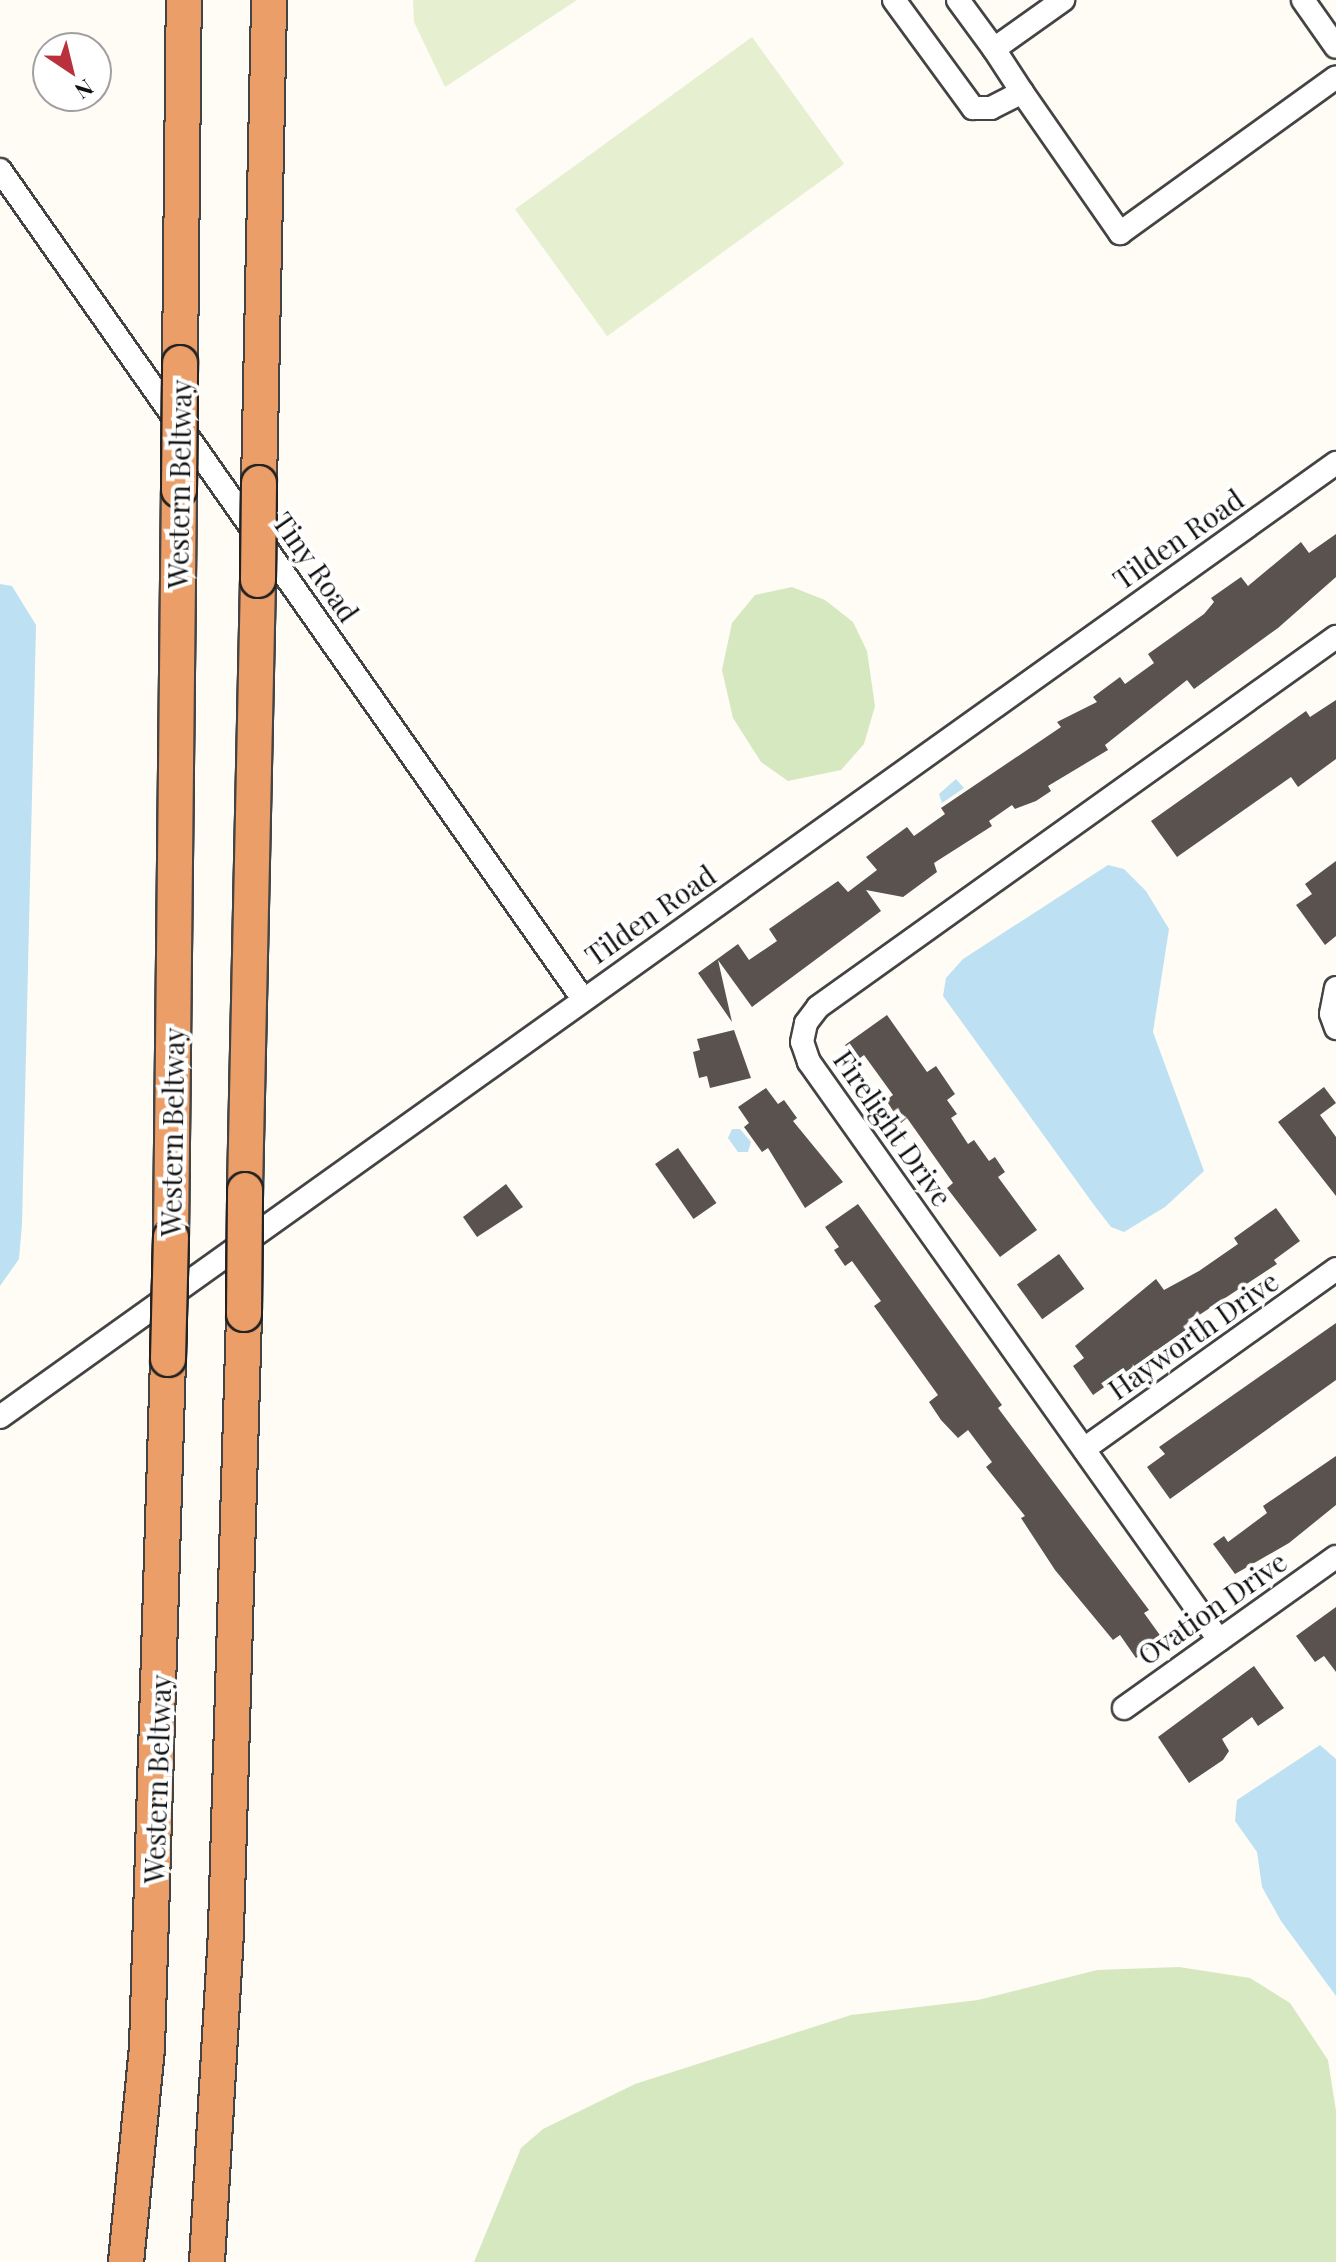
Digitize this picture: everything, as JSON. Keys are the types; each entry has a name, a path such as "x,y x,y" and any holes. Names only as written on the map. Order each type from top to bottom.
{"highway":[{"name":"Western Beltway","path":"126,2262 147,2047 168,1359 184,0"},
{"path":"207,2262 225,1960 244,1314 269,0"}],"street":[{"path":"894,0 973,108 991,108 1022,92"},
{"path":"958,0 1120,233 1336,77"},
{"path":"994,49 1063,0"},
{"path":"1303,0 1336,47"},
{"name":"Tiny Road","path":"0,170 583,999"},
{"name":"Tilden Road","path":"0,1417 1336,463"},
{"name":"Firelight Drive","path":"1219,1640 809,1062 802,1042 806,1023 818,1007 1336,637"},
{"path":"1336,988 1331,1014 1336,1028"},
{"name":"Hayworth Drive","path":"1084,1449 1336,1269"},
{"name":"Ovation Drive","path":"1124,1708 1336,1557"}],"green space":[{"path":"413,0 577,0 445,87 414,22"},
{"path":"752,37 844,164 607,336 515,209"},
{"path":"792,587 825,600 853,622 867,651 875,706 864,744 841,770 788,781 761,762 733,718 722,670 732,623 755,595"},
{"path":"1179,1967 1250,1978 1290,2003 1328,2060 1336,2111 1336,2262 474,2262 521,2148 543,2129 635,2084 851,2015 978,2000 1097,1970"}],"water":[{"path":"0,584 12,586 36,625 22,1224 19,1259 0,1286"},
{"path":"956,779 964,788 942,803 939,794"},
{"path":"1108,865 1124,869 1146,891 1169,929 1153,1032 1204,1171 1165,1207 1124,1232 1111,1227 1094,1205 943,996 946,978 963,959"},
{"path":"732,1129 740,1129 751,1142 748,1152 738,1152 728,1138"},
{"path":"1320,1745 1336,1759 1336,1996 1281,1921 1262,1887 1257,1852 1235,1821 1237,1800"}],"building":[{"path":"1336,534 1336,577 1278,628 1194,689 1187,680 1105,745 1108,750 1048,786 1051,791 1015,809 1012,805 989,821 992,826 934,863 937,872 903,897 866,890 881,911 752,1007 718,960 732,1022 698,973 738,944 749,960 777,941 769,929 838,881 848,892 877,870 866,857 907,827 914,836 945,814 941,808 1061,727 1057,722 1097,702 1093,697 1120,677 1125,684 1154,663 1148,654 1204,614 1214,602 1211,598 1241,577 1248,586 1301,542 1309,553"},
{"path":"1336,700 1336,759 1298,787 1291,777 1177,857 1151,821 1306,711 1310,717"},
{"path":"1336,861 1336,936 1325,945 1296,905 1312,894 1305,884"},
{"path":"887,1015 927,1072 936,1066 955,1094 947,1100 957,1114 951,1118 968,1144 974,1140 989,1161 995,1157 1005,1172 998,1177 1037,1230 1000,1257 947,1188 953,1183 907,1118 901,1123 886,1100 893,1095 864,1055 856,1061 845,1045"},
{"path":"734,1030 751,1078 710,1088 707,1076 699,1078 693,1052 700,1050 697,1039"},
{"path":"1324,1087 1336,1103 1320,1115 1336,1137 1336,1196 1278,1122"},
{"path":"766,1088 778,1104 784,1100 797,1118 793,1121 843,1182 805,1208 768,1148 762,1152 744,1127 749,1123 738,1107"},
{"path":"678,1148 716,1203 693,1219 655,1164"},
{"path":"506,1184 523,1207 477,1237 463,1217"},
{"path":"858,1204 1002,1405 998,1408 1149,1610 1144,1613 1162,1638 1136,1658 1120,1635 1113,1640 1055,1570 1021,1518 1025,1516 986,1467 992,1462 968,1430 958,1438 941,1420 929,1402 938,1395 874,1306 881,1301 852,1261 845,1266 834,1250 839,1247 825,1227"},
{"path":"1276,1208 1300,1241 1274,1260 1277,1264 1187,1323 1190,1327 1093,1395 1073,1366 1084,1358 1075,1346 1156,1279 1164,1290 1199,1271 1238,1244 1234,1238"},
{"path":"1059,1254 1084,1289 1042,1319 1017,1285"},
{"path":"1336,1323 1336,1380 1170,1499 1147,1467 1165,1454 1159,1447"},
{"path":"1336,1456 1336,1505 1289,1543 1235,1574 1213,1544 1224,1536 1228,1542 1267,1513 1263,1506"},
{"path":"1336,1607 1336,1672 1324,1656 1315,1662 1296,1636"},
{"path":"1254,1666 1284,1708 1258,1726 1252,1717 1222,1739 1229,1751 1223,1760 1189,1783 1158,1737"}]}
